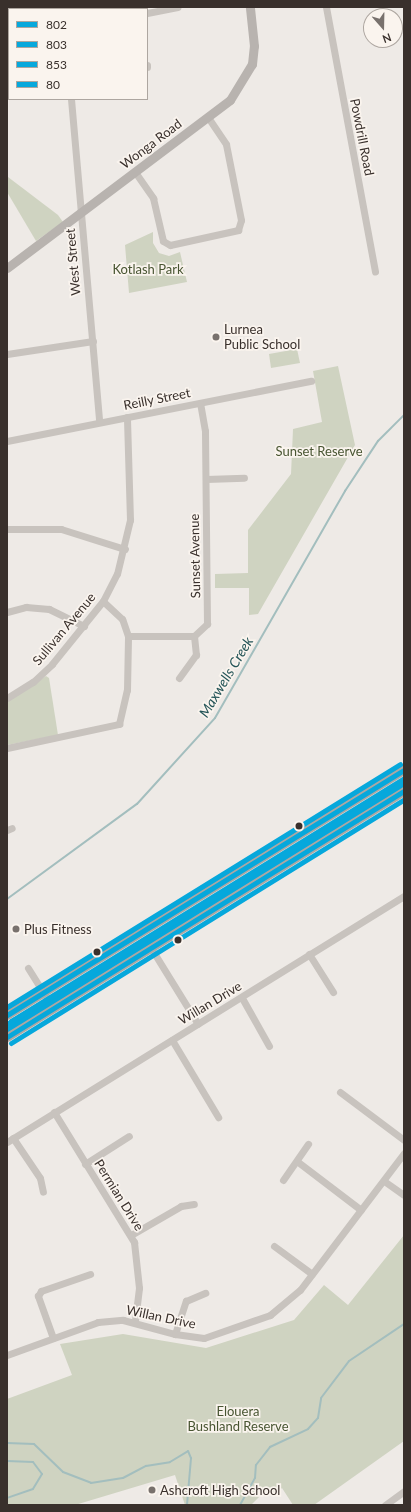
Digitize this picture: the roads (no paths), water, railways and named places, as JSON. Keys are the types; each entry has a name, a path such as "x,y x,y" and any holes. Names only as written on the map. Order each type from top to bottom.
{"main road":[{"path":"7,1015 404,770"},
{"path":"7,1037 404,791"}],"street":[{"path":"148,13 177,7"},
{"name":"Wonga Road","path":"7,268 81,214 208,117 238,90 252,64 254,46 250,7"},
{"name":"Powdrill Road","path":"326,7 375,272"},
{"name":"West Street","path":"70,100 93,341 99,422"},
{"path":"135,172 153,198 163,241 170,245 238,230 241,220 226,144 208,117"},
{"path":"7,354 93,341"},
{"name":"Reilly Street","path":"7,441 312,381"},
{"name":"Sunset Avenue","path":"194,636 205,628 207,619 205,431 200,403"},
{"name":"Sullivan Avenue","path":"7,698 45,672 103,601 125,549 130,520 127,417"},
{"path":"206,479 244,478"},
{"path":"7,529 61,529 125,549"},
{"path":"7,748 119,724 127,690 128,636 122,619 103,601"},
{"path":"7,612 26,607 45,608 84,626"},
{"path":"128,636 194,636 196,655 179,678"},
{"name":"Willan Drive","path":"10,1140 242,998 309,954 404,896"},
{"path":"151,948 198,1024"},
{"path":"309,954 333,992"},
{"path":"28,968 53,1008"},
{"path":"242,998 268,1046"},
{"path":"172,1040 218,1117"},
{"path":"340,1092 404,1140"},
{"name":"Permian Drive","path":"54,1112 130,1235 138,1262 135,1322"},
{"path":"85,1164 129,1136"},
{"path":"10,1140 40,1178 43,1192"},
{"path":"283,1180 298,1162 308,1144"},
{"name":"Willan Drive","path":"7,1355 98,1322 135,1322 174,1334 204,1338 270,1315 290,1300 312,1274 404,1153"},
{"path":"298,1162 361,1210"},
{"path":"384,1181 404,1195"},
{"path":"130,1235 181,1206 194,1204"},
{"path":"274,1246 312,1274"},
{"path":"52,1338 38,1296 41,1291 90,1274"},
{"path":"174,1334 186,1301 205,1293"},
{"path":"385,1505 404,1492"}],"waterway":[{"name":"Maxwells Creek","path":"7,899 137,804 215,718 345,491 378,441 404,415"},
{"path":"240,1505 255,1478 256,1465 270,1447 308,1429 318,1418 321,1398 349,1361 404,1324"},
{"path":"7,1443 34,1444 63,1472 91,1483 123,1478 146,1466 170,1462 188,1451 191,1458 187,1505"},
{"path":"7,1461 33,1462 42,1474 33,1489 7,1498"}],"place":[{"name":"Lurnea Public School","path":"216,337"},
{"name":"Plus Fitness","path":"16,929"},
{"name":"Ashcroft High School","path":"152,1490"}],"park label":[{"name":"Kotlash Park","path":"148,269"},
{"name":"Sunset Reserve","path":"319,451"},
{"name":"Elouera Bushland Reserve","path":"238,1420"}]}
